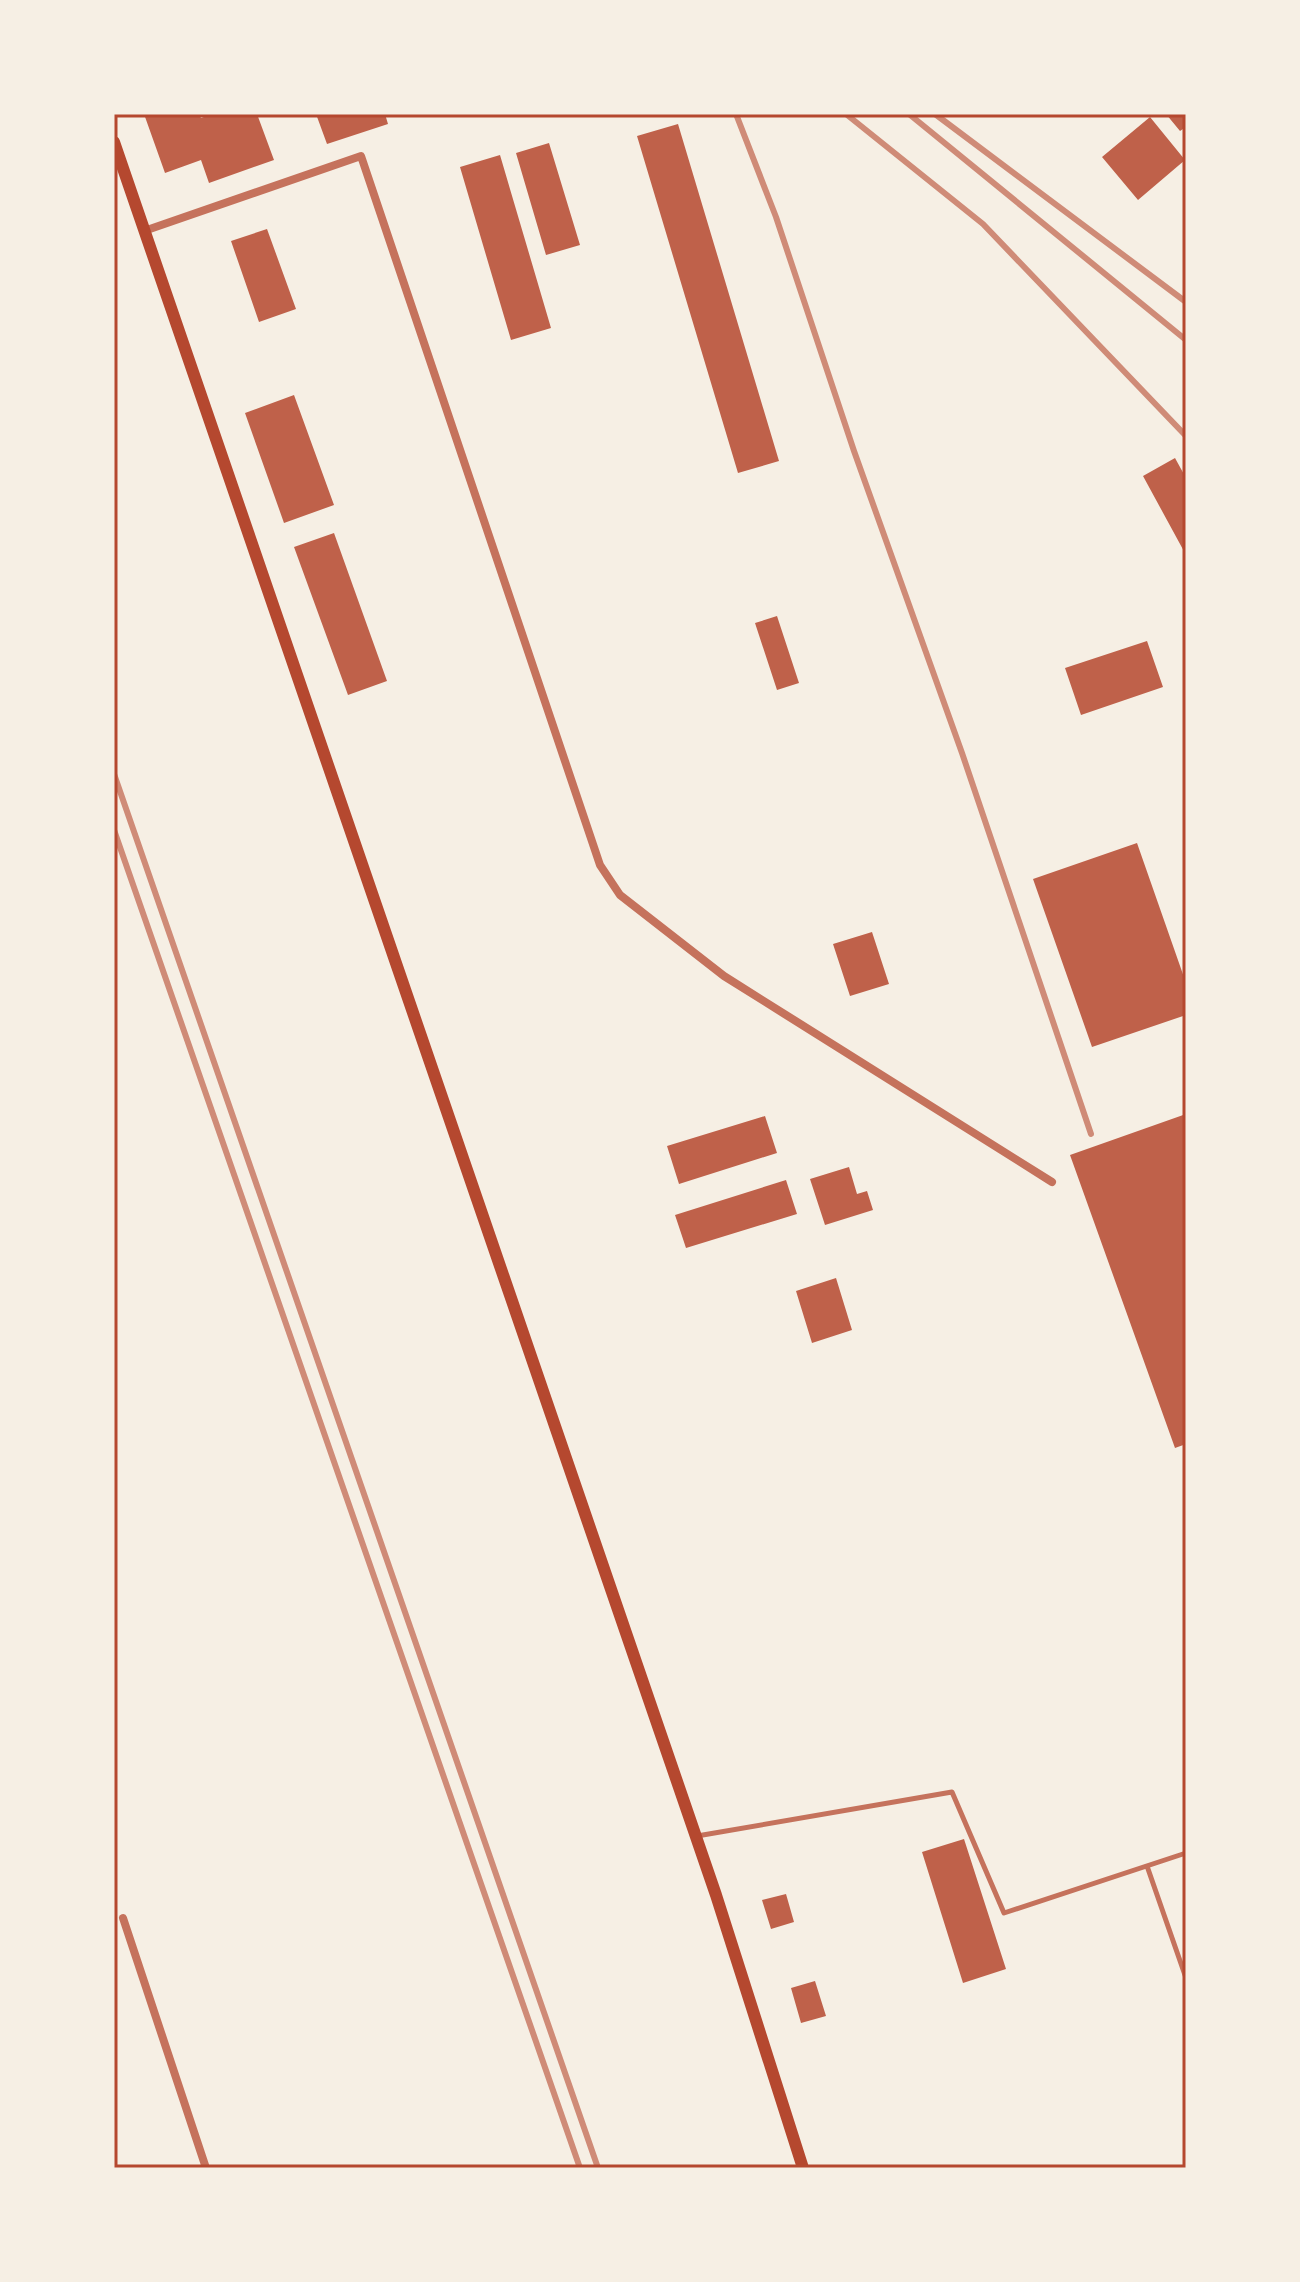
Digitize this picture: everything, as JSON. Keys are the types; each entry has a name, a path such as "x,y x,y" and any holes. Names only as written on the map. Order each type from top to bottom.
{"main road":[{"path":"114,142 696,1836 803,2168"}],"street":[{"path":"144,231 361,156 600,865 613,885 620,895 724,976 1052,1182"},
{"path":"123,1918 206,2168"}],"lane":[{"path":"696,1836 952,1792 1004,1913 1186,1853"},
{"path":"1147,1866 1186,1978"}],"building":[{"path":"144,114 199,114 201,118 212,114 257,114 274,160 209,183 201,160 165,173"},
{"path":"316,114 385,114 388,124 327,144"},
{"path":"1166,114 1186,114 1186,127 1180,131"},
{"path":"1150,117 1185,160 1138,200 1102,157"},
{"path":"678,124 779,461 738,473 637,136"},
{"path":"549,143 580,245 546,255 516,153"},
{"path":"500,155 551,328 511,340 460,167"},
{"path":"267,229 296,309 259,322 231,241"},
{"path":"294,395 334,505 284,523 245,413"},
{"path":"1175,458 1186,478 1186,555 1143,476"},
{"path":"334,533 387,681 348,695 294,547"},
{"path":"777,616 799,683 777,690 755,623"},
{"path":"1147,641 1163,687 1081,715 1065,668"},
{"path":"1137,843 1186,983 1186,1015 1092,1047 1033,879"},
{"path":"872,932 889,984 850,996 833,944"},
{"path":"1186,1114 1186,1444 1175,1448 1070,1155"},
{"path":"765,1116 777,1153 679,1184 667,1146"},
{"path":"849,1167 857,1194 867,1191 873,1210 825,1225 810,1179"},
{"path":"786,1180 797,1214 686,1248 675,1215"},
{"path":"836,1278 852,1330 812,1343 796,1291"},
{"path":"964,1839 1006,1969 963,1983 922,1852"},
{"path":"786,1894 794,1922 771,1929 762,1900"},
{"path":"815,1981 826,2016 801,2023 791,1988"}],"railway":[{"path":"736,114 776,217 1091,1134"},
{"path":"846,114 983,224 1186,436"},
{"path":"909,114 1186,340"},
{"path":"935,114 1186,302"},
{"path":"114,774 598,2168"},
{"path":"114,830 580,2168"}]}
